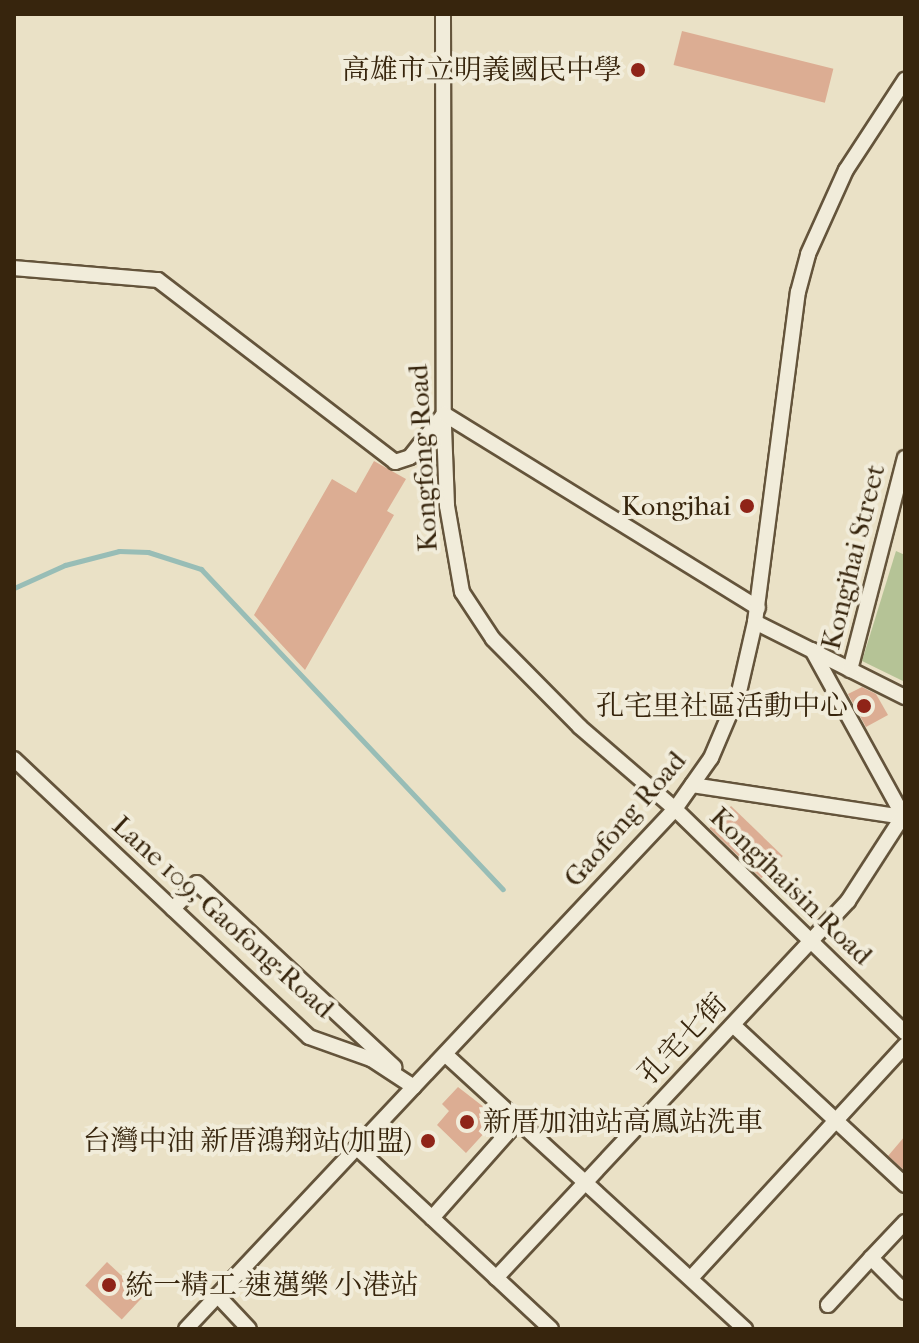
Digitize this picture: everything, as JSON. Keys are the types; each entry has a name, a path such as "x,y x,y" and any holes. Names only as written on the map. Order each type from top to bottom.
{"street":[{"name":"Kongfong Road","path":"443,14 444,414 453,555 474,615 580,727 675,809"},
{"name":"Gaofong Road","path":"186,1329 675,809 725,730 756,615 798,292 808,254 846,170 905,80"},
{"path":"14,268 158,280 395,462 410,457 444,414 812,650 905,697"},
{"name":"Kongjhai Street","path":"850,670 905,458"},
{"name":"Kongjhai Street","path":"812,650 904,816"},
{"name":"Lane 109, Gaofong Road","path":"14,759 309,1037 371,1059 414,1087"},
{"path":"692,785 904,816"},
{"name":"Kongjhaisin Road","path":"675,809 905,1033"},
{"name":"孔宅七街","path":"496,1278 583,1179 810,942 880,859 904,816"},
{"path":"173,909 197,883 414,1087"},
{"path":"733,1025 905,1185"},
{"path":"691,1278 905,1045"},
{"path":"446,1055 745,1329"},
{"path":"432,1218 519,1120"},
{"path":"357,1148 551,1329"},
{"path":"828,1305 905,1222"},
{"path":"871,1258 905,1292"},
{"path":"218,1296 249,1329"}],"green space":[{"path":"896,551 905,555 905,682 862,661"}],"building":[{"path":"682,31 833,69 825,103 674,65"},
{"path":"374,461 406,479 387,511 394,515 305,670 254,615 332,479 356,493"},
{"name":"孔宅里社區活動中心","path":"862,687 876,694 888,715 866,727 848,694"},
{"path":"731,806 783,856 761,878 709,828"},
{"name":"新厝加油站高鳳站洗車","path":"458,1087 498,1118 466,1153 437,1125 449,1111 442,1104"},
{"path":"905,1136 905,1171 888,1156"},
{"path":"107,1262 144,1296 122,1320 85,1285"}],"waterway":[{"path":"14,588 65,565 119,551 148,552 201,569 503,889"}],"place":[{"name":"高雄市立明義國民中學","path":"638,70"},
{"name":"Kongjhai","path":"747,506"},
{"name":"孔宅里社區活動中心","path":"864,706"},
{"name":"新厝加油站高鳳站洗車","path":"467,1122"},
{"name":"台灣中油 新厝鴻翔站(加盟)","path":"428,1141"},
{"name":"統一精工-速邁樂 小港站","path":"109,1285"}]}
